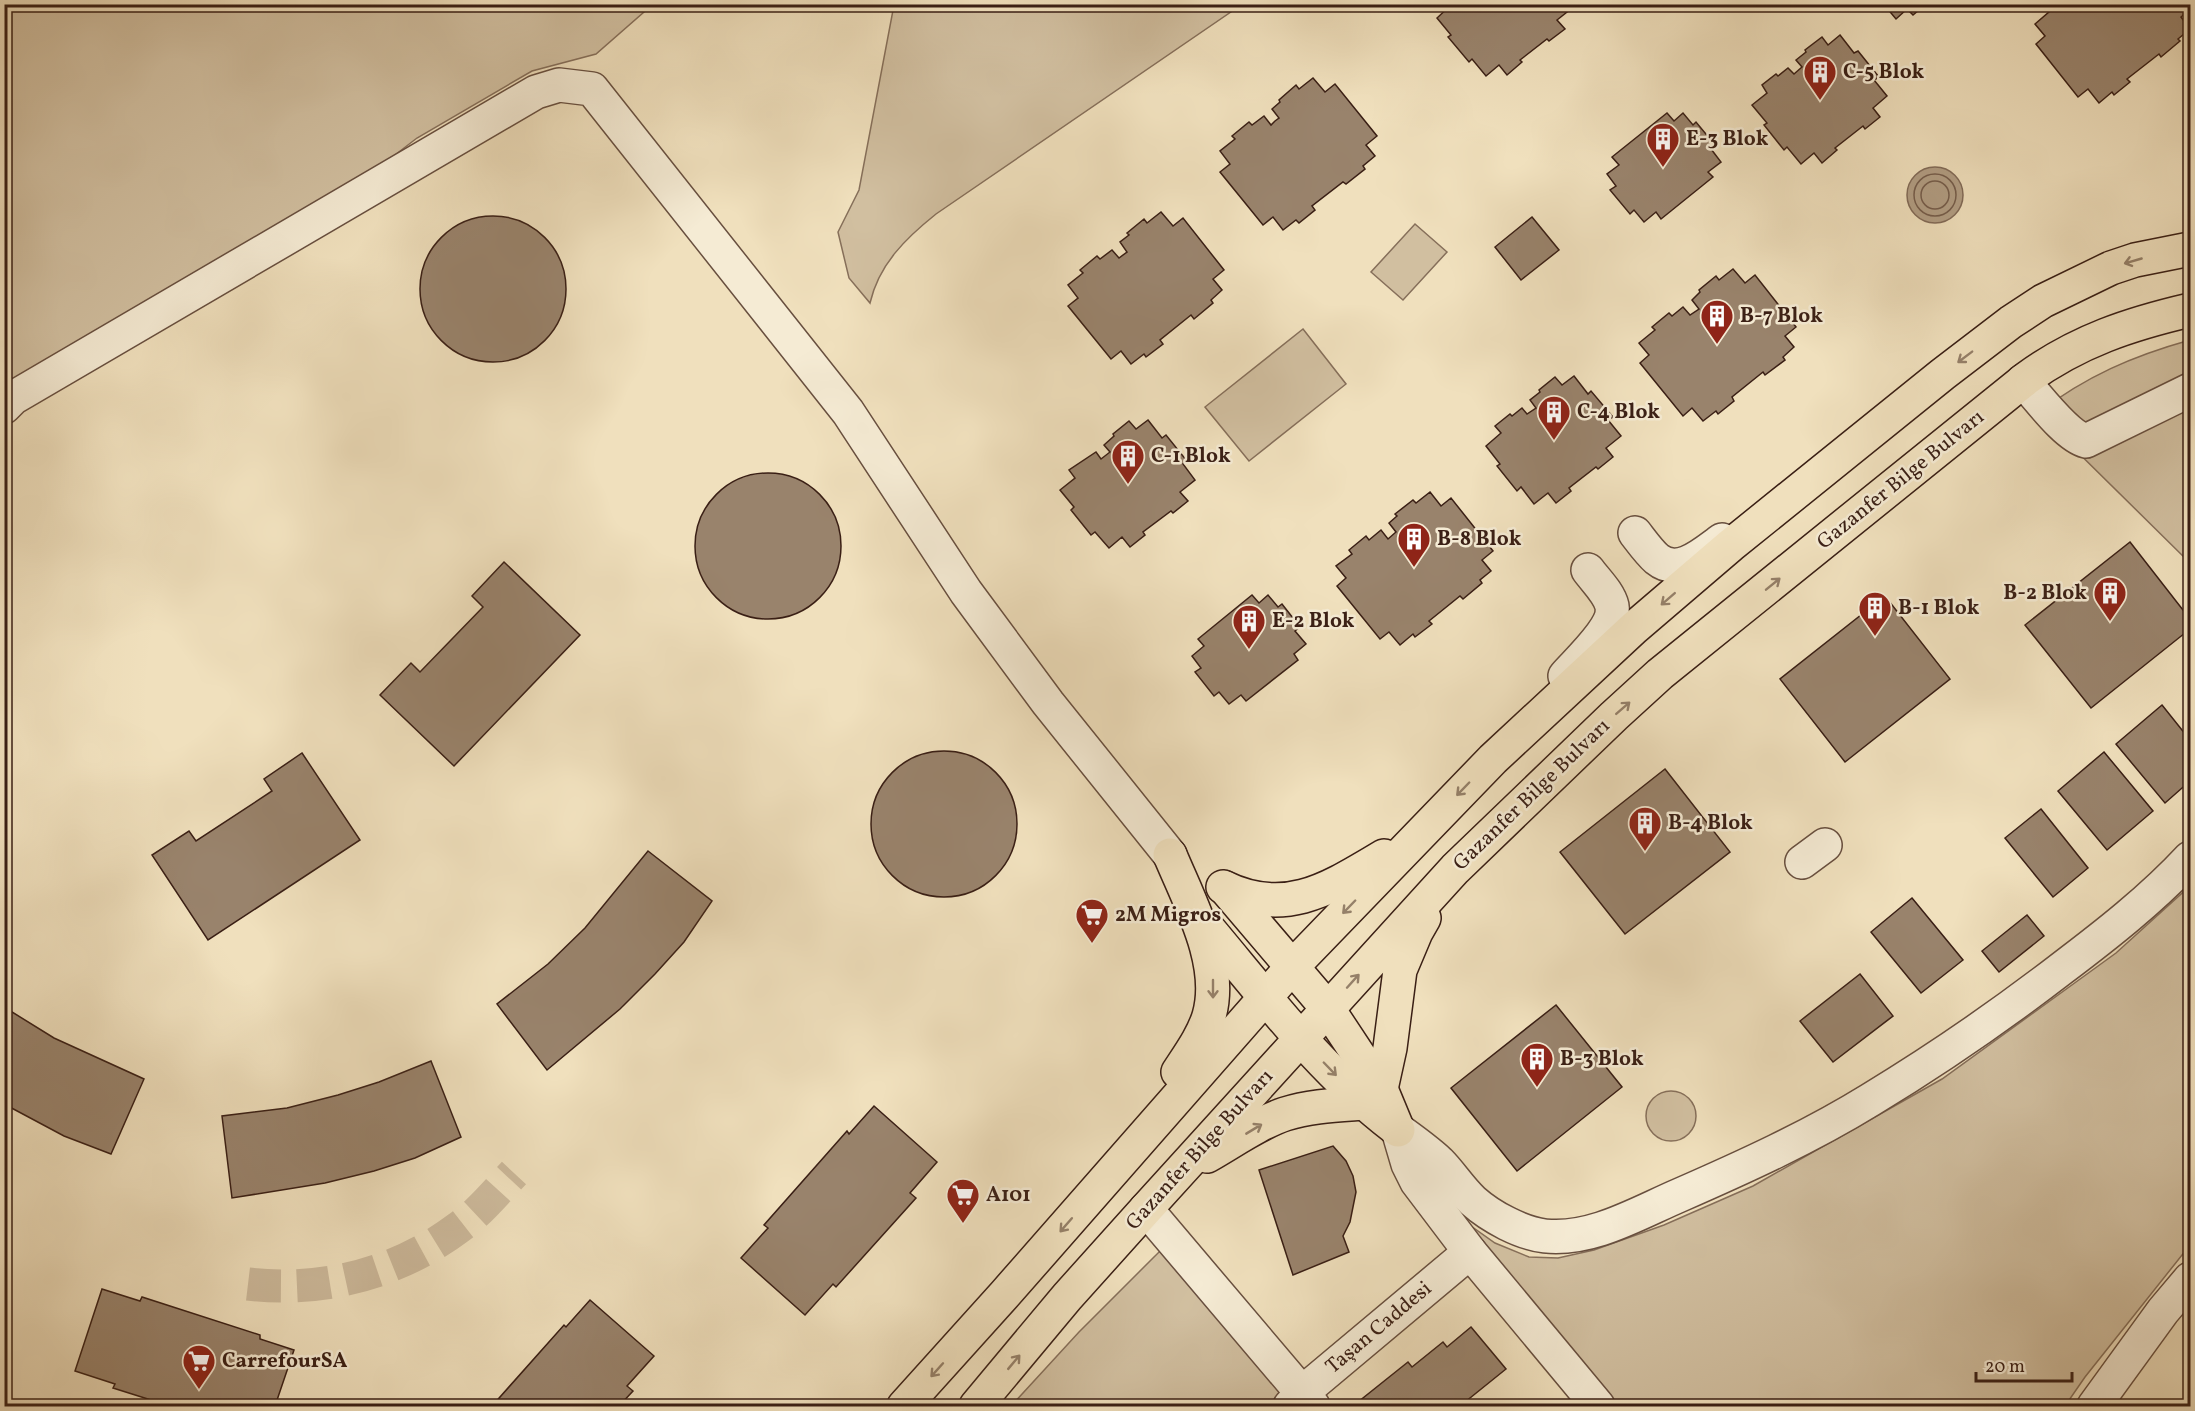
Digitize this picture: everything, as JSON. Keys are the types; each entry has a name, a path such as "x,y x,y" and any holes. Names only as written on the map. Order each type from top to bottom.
{"main road":[{"path":"904,1407 1292,967 1493,759 1634,628 1731,545 1951,367 2011,322 2043,301 2111,268 2135,260 2190,249"},
{"name":"Gazanfer Bilge Bulvarı","path":"976,1407 1067,1297 1455,869 1660,674 2023,381 2055,358 2089,341 2150,319 2190,310"},
{"path":"1170,855 1225,888 1247,897 1284,901 1301,898 1336,884 1419,835"},
{"path":"1105,1180 1189,1055 1209,1018 1213,1001 1212,966 1195,914 1170,855"},
{"path":"1372,1096 1390,1048 1400,970 1416,932 1455,869"},
{"path":"1225,888 1328,1009 1372,1096 1398,1130"},
{"path":"1195,914 1301,1039 1372,1096"},
{"path":"1184,1168 1284,1114 1372,1096"}],"street":[{"path":"4,407 24,392 536,92 559,85 592,89 848,412 966,592 1048,703 1170,855"},
{"path":"2023,381 2064,426 2086,441 2190,390"},
{"path":"1635,533 1657,559 1666,564 1686,563 1696,559 1877,428"},
{"path":"1493,759 1611,620 1609,599 1588,570"},
{"path":"1398,1130 1424,1148 1441,1164 1472,1200 1487,1211 1527,1231 1545,1236 1579,1234 1612,1225 1785,1146 1878,1095 2015,1005 2103,937 2190,858"},
{"path":"1398,1130 1408,1164 1417,1182 1470,1252 1598,1407"},
{"path":"1146,1209 1302,1402"},
{"name":"Taşan Caddesi","path":"1302,1402 1470,1252"},
{"path":"2094,1407 2163,1311 2190,1279"}],"shaded area":[{"path":"894,4 1241,5 936,214 895,253 880,276 870,303 849,278 838,232 859,190"},
{"path":"5,5 652,5 596,54 532,71 417,138 230,282 5,389"},
{"path":"1415,224 1447,252 1403,300 1371,272"},
{"path":"1303,329 1346,384 1249,461 1205,407"},
{"path":"2190,340 2190,563 2038,413 2092,378 2130,360"},
{"path":"2190,886 2190,1245 2085,1377 2065,1406 1612,1406 1454,1214 1495,1243 1529,1257 1558,1258 1594,1250 1664,1225 1753,1186 1942,1079 2116,953"},
{"path":"1671,1091 1680,1093 1691,1102 1696,1116 1694,1125 1685,1136 1671,1141 1662,1139 1651,1130 1646,1116 1648,1107 1657,1096"},
{"path":"1166,1245 1281,1385 1278,1406 1011,1406 1079,1332"}],"water":[{"path":"1935,167 1950,172 1958,180 1963,195 1958,210 1950,218 1935,223 1920,218 1912,210 1907,195 1912,180 1920,172"}],"building":[{"path":"1452,4 1569,4 1572,8 1557,20 1565,29 1549,41 1547,39 1520,60 1522,62 1507,75 1499,65 1486,76 1472,59 1469,62 1448,37 1451,35 1437,18"},
{"path":"1876,4 1926,4 1913,15 1907,9 1896,19 1886,7 1881,10"},
{"path":"2053,4 2189,4 2190,9 2181,17 2190,29 2161,57 2159,54 2127,79 2130,82 2114,95 2112,92 2099,103 2088,89 2078,97 2036,44 2045,36 2035,24 2050,11 2048,8"},
{"name":"C-5 Blok","path":"1840,35 1854,53 1858,51 1879,77 1874,80 1887,96 1873,108 1880,117 1865,129 1863,126 1835,148 1837,150 1822,163 1814,153 1801,164 1787,147 1784,150 1764,125 1767,123 1752,105 1767,93 1762,85 1776,74 1778,76 1788,68 1794,74 1802,67 1796,60 1806,52 1805,50 1822,37 1828,45"},
{"path":"1313,78 1325,92 1335,84 1377,136 1366,145 1375,156 1363,166 1365,169 1346,184 1343,182 1312,206 1315,210 1299,223 1296,220 1283,230 1273,217 1263,225 1220,172 1230,164 1220,151 1235,139 1232,136 1249,122 1252,125 1264,116 1271,125 1279,118 1272,109 1280,102 1279,100 1296,85 1299,89"},
{"name":"E-3 Blok","path":"1667,113 1674,121 1683,113 1693,125 1696,122 1715,145 1711,149 1721,162 1708,172 1713,177 1661,219 1656,212 1644,222 1634,210 1630,214 1610,190 1616,186 1607,174 1619,165 1612,157"},
{"path":"1161,212 1173,226 1183,218 1224,270 1213,279 1222,290 1211,300 1213,303 1194,319 1191,315 1160,340 1163,344 1146,357 1144,354 1131,364 1121,351 1111,359 1068,306 1078,298 1068,285 1083,273 1080,270 1097,256 1100,259 1112,250 1119,258 1127,252 1120,242 1129,235 1127,233 1144,219 1147,223"},
{"path":"493,216 521,222 544,238 560,261 566,289 560,317 544,340 521,356 493,362 465,356 442,340 426,317 420,289 426,261 442,238 465,222"},
{"path":"1532,217 1559,250 1521,280 1495,247"},
{"name":"B-7 Blok","path":"1733,269 1745,283 1755,275 1796,327 1785,336 1794,347 1783,357 1785,360 1765,375 1763,372 1732,397 1734,401 1718,414 1716,411 1703,421 1692,408 1683,416 1640,363 1649,355 1639,343 1655,330 1652,327 1669,313 1672,316 1683,307 1690,315 1699,309 1692,300 1700,292 1699,290 1716,276 1719,280"},
{"name":"C-4 Blok","path":"1574,376 1588,394 1591,391 1613,417 1608,420 1621,436 1606,448 1613,457 1569,488 1571,491 1556,503 1548,493 1534,504 1521,487 1517,491 1497,466 1500,464 1486,446 1501,433 1495,426 1510,414 1512,416 1522,408 1527,414 1536,408 1530,400 1555,377 1562,385"},
{"name":"C-1 Blok","path":"1148,420 1162,438 1166,435 1187,461 1183,464 1195,480 1180,492 1188,501 1143,532 1145,535 1130,547 1122,537 1109,548 1095,532 1091,535 1071,510 1074,507 1060,490 1075,478 1069,470 1096,452 1101,459 1110,452 1104,445 1129,421 1136,429"},
{"path":"768,473 796,479 808,485 819,495 829,506 835,518 841,546 835,574 829,586 819,597 808,607 796,613 768,619 740,613 728,607 717,597 707,586 701,574 695,546 701,518 707,506 717,495 728,485 740,479"},
{"name":"B-8 Blok","path":"1430,492 1441,506 1451,498 1493,551 1482,560 1491,571 1480,580 1482,583 1463,599 1460,596 1429,621 1432,624 1415,637 1413,634 1400,645 1389,632 1380,639 1337,586 1346,578 1336,566 1352,554 1349,550 1366,536 1369,540 1381,530 1388,539 1396,532 1389,523 1397,516 1395,514 1413,500 1416,503"},
{"name":"B-2 Blok","path":"2130,542 2190,619 2190,629 2091,708 2025,625"},
{"path":"504,562 580,635 454,766 380,695 411,663 420,672 483,607 472,596"},
{"name":"E-2 Blok","path":"1252,595 1259,603 1268,595 1278,607 1282,604 1300,627 1295,631 1306,644 1294,654 1298,660 1246,701 1241,695 1229,704 1219,692 1214,696 1195,672 1201,668 1192,656 1204,646 1198,639"},
{"name":"B-1 Blok","path":"1885,596 1950,679 1845,762 1780,679"},
{"path":"2162,705 2190,740 2190,781 2165,803 2116,744"},
{"path":"944,751 972,757 984,763 995,773 1005,784 1011,796 1017,824 1011,852 1005,864 995,875 984,885 972,891 944,897 916,891 904,885 893,875 883,864 877,852 871,824 877,796 883,784 893,773 904,763 916,757"},
{"path":"2104,752 2153,811 2107,850 2058,791"},
{"path":"302,753 360,840 208,940 152,855 189,831 196,841 272,791 264,779"},
{"name":"B-4 Blok","path":"1665,769 1730,852 1625,934 1560,852"},
{"path":"2041,809 2088,868 2053,897 2005,838"},
{"path":"648,851 712,901 684,942 655,974 620,1009 547,1070 497,1004 548,964 585,928"},
{"path":"1912,898 1963,960 1921,993 1871,932"},
{"path":"2027,915 2044,936 1999,972 1982,951"},
{"path":"1860,974 1893,1016 1833,1062 1800,1021"},
{"name":"B-3 Blok","path":"1556,1005 1622,1087 1517,1171 1451,1088"},
{"path":"4,1007 54,1038 144,1079 111,1154 64,1136 4,1104"},
{"path":"431,1061 461,1137 415,1158 374,1171 325,1183 232,1198 222,1116 287,1108 338,1095 379,1082"},
{"path":"874,1106 937,1162 910,1193 916,1198 836,1287 833,1284 805,1315 741,1258 768,1228 764,1225 847,1131 849,1134"},
{"path":"1333,1146 1346,1161 1353,1176 1356,1192 1350,1222 1343,1236 1349,1252 1293,1275 1259,1170"},
{"path":"102,1289 140,1301 142,1297 260,1335 260,1339 294,1350 275,1406 170,1406 113,1388 115,1384 75,1371"},
{"path":"590,1300 654,1356 627,1386 633,1391 619,1406 492,1406 564,1325 566,1327"},
{"path":"1471,1327 1506,1369 1460,1406 1353,1406 1408,1362 1412,1367 1443,1342 1447,1347"}],"tunnel":[{"path":"248,1284 276,1286 332,1282 385,1268 435,1244 458,1228 480,1209 514,1173"}],"place":[{"name":"C-5 Blok","path":"1820,101"},
{"name":"E-3 Blok","path":"1663,168"},
{"name":"B-7 Blok","path":"1717,345"},
{"name":"C-4 Blok","path":"1554,441"},
{"name":"C-1 Blok","path":"1128,485"},
{"name":"B-8 Blok","path":"1414,568"},
{"name":"B-2 Blok","path":"2110,622"},
{"name":"B-1 Blok","path":"1875,637"},
{"name":"E-2 Blok","path":"1249,650"},
{"name":"B-4 Blok","path":"1645,852"},
{"name":"2M Migros","path":"1092,944"},
{"name":"B-3 Blok","path":"1537,1088"},
{"name":"A101","path":"963,1224"},
{"name":"CarrefourSA","path":"199,1390"}]}
